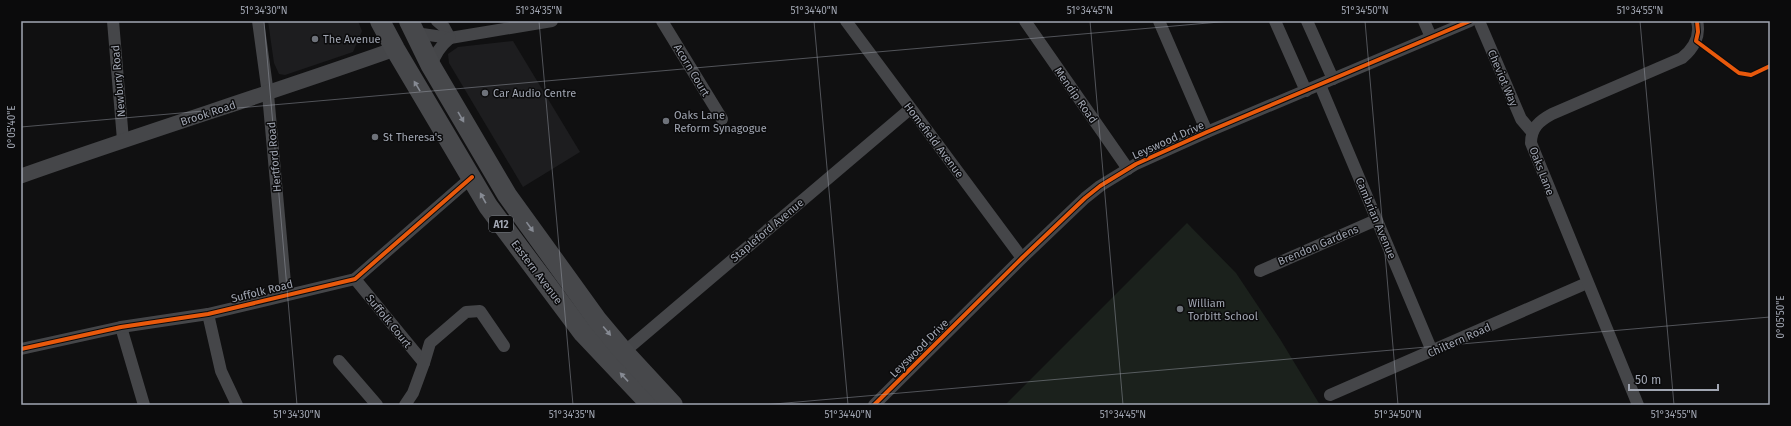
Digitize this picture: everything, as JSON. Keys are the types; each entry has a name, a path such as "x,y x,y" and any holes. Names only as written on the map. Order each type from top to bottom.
{"highway":[{"name":"Eastern Avenue","path":"380,21 488,206 583,333 651,405"},
{"name":"Eastern Avenue","path":"412,27 431,66 507,195 598,321 624,352 673,405"}],"street":[{"name":"Newbury Road","path":"113,21 123,140"},
{"name":"Hertford Road","path":"258,21 268,94 286,294"},
{"path":"437,21 444,27 450,38"},
{"path":"412,27 450,38 552,21"},
{"name":"Acorn Court","path":"662,21 722,119"},
{"name":"Homefield Avenue","path":"846,21 1022,258"},
{"name":"Mendip Road","path":"1025,21 1128,169"},
{"path":"1159,21 1207,132"},
{"path":"1275,21 1306,91"},
{"path":"1307,21 1333,79"},
{"path":"1424,21 1431,37"},
{"name":"Leyswood Drive","path":"874,405 1022,258 1085,198 1100,186 1128,169 1207,132 1470,21"},
{"name":"Cheviot Way","path":"1479,21 1520,119 1532,132"},
{"name":"Oaks Lane","path":"1638,405 1587,284 1531,143 1532,132 1542,119 1552,114 1682,58 1687,54 1696,41 1698,32 1697,21"},
{"path":"431,66 441,45 450,38"},
{"name":"Brook Road","path":"21,176 123,140 268,94 395,49"},
{"name":"Cambrian Avenue","path":"1320,85 1432,352"},
{"name":"Stapleford Avenue","path":"624,352 910,108"},
{"name":"Suffolk Road","path":"21,349 121,327 208,314 286,294 355,279 472,177"},
{"name":"Brendon Gardens","path":"1260,271 1376,220"},
{"name":"Suffolk Court","path":"355,279 424,364"},
{"name":"Chiltern Road","path":"1330,395 1587,284"},
{"name":"Suffolk Court","path":"405,405 413,394 430,343 466,312 480,311 504,346"},
{"path":"208,314 221,371 237,405"},
{"path":"121,327 144,405"},
{"path":"339,361 377,405"}],"shaded area":[{"path":"268,21 358,21 362,31 353,52 285,75 279,74 274,63"},
{"path":"513,41 580,152 523,187 449,63 448,54 458,47"},
{"name":"William Torbitt School","path":"1187,223 1236,273 1280,339 1320,405 1005,405"}],"cycle path":[{"path":"874,405 1022,258 1085,198 1100,186 1136,164 1207,132 1470,21"},
{"path":"1697,21 1698,32 1696,41 1739,73 1751,75 1770,66"},
{"path":"21,349 121,327 208,314 355,279 472,177"}],"place":[{"name":"The Avenue","path":"315,39"},
{"name":"Car Audio Centre","path":"485,93"},
{"name":"Oaks Lane Reform Synagogue","path":"666,121"},
{"name":"St Theresa's","path":"375,137"},
{"name":"William Torbitt School","path":"1180,309"}]}
